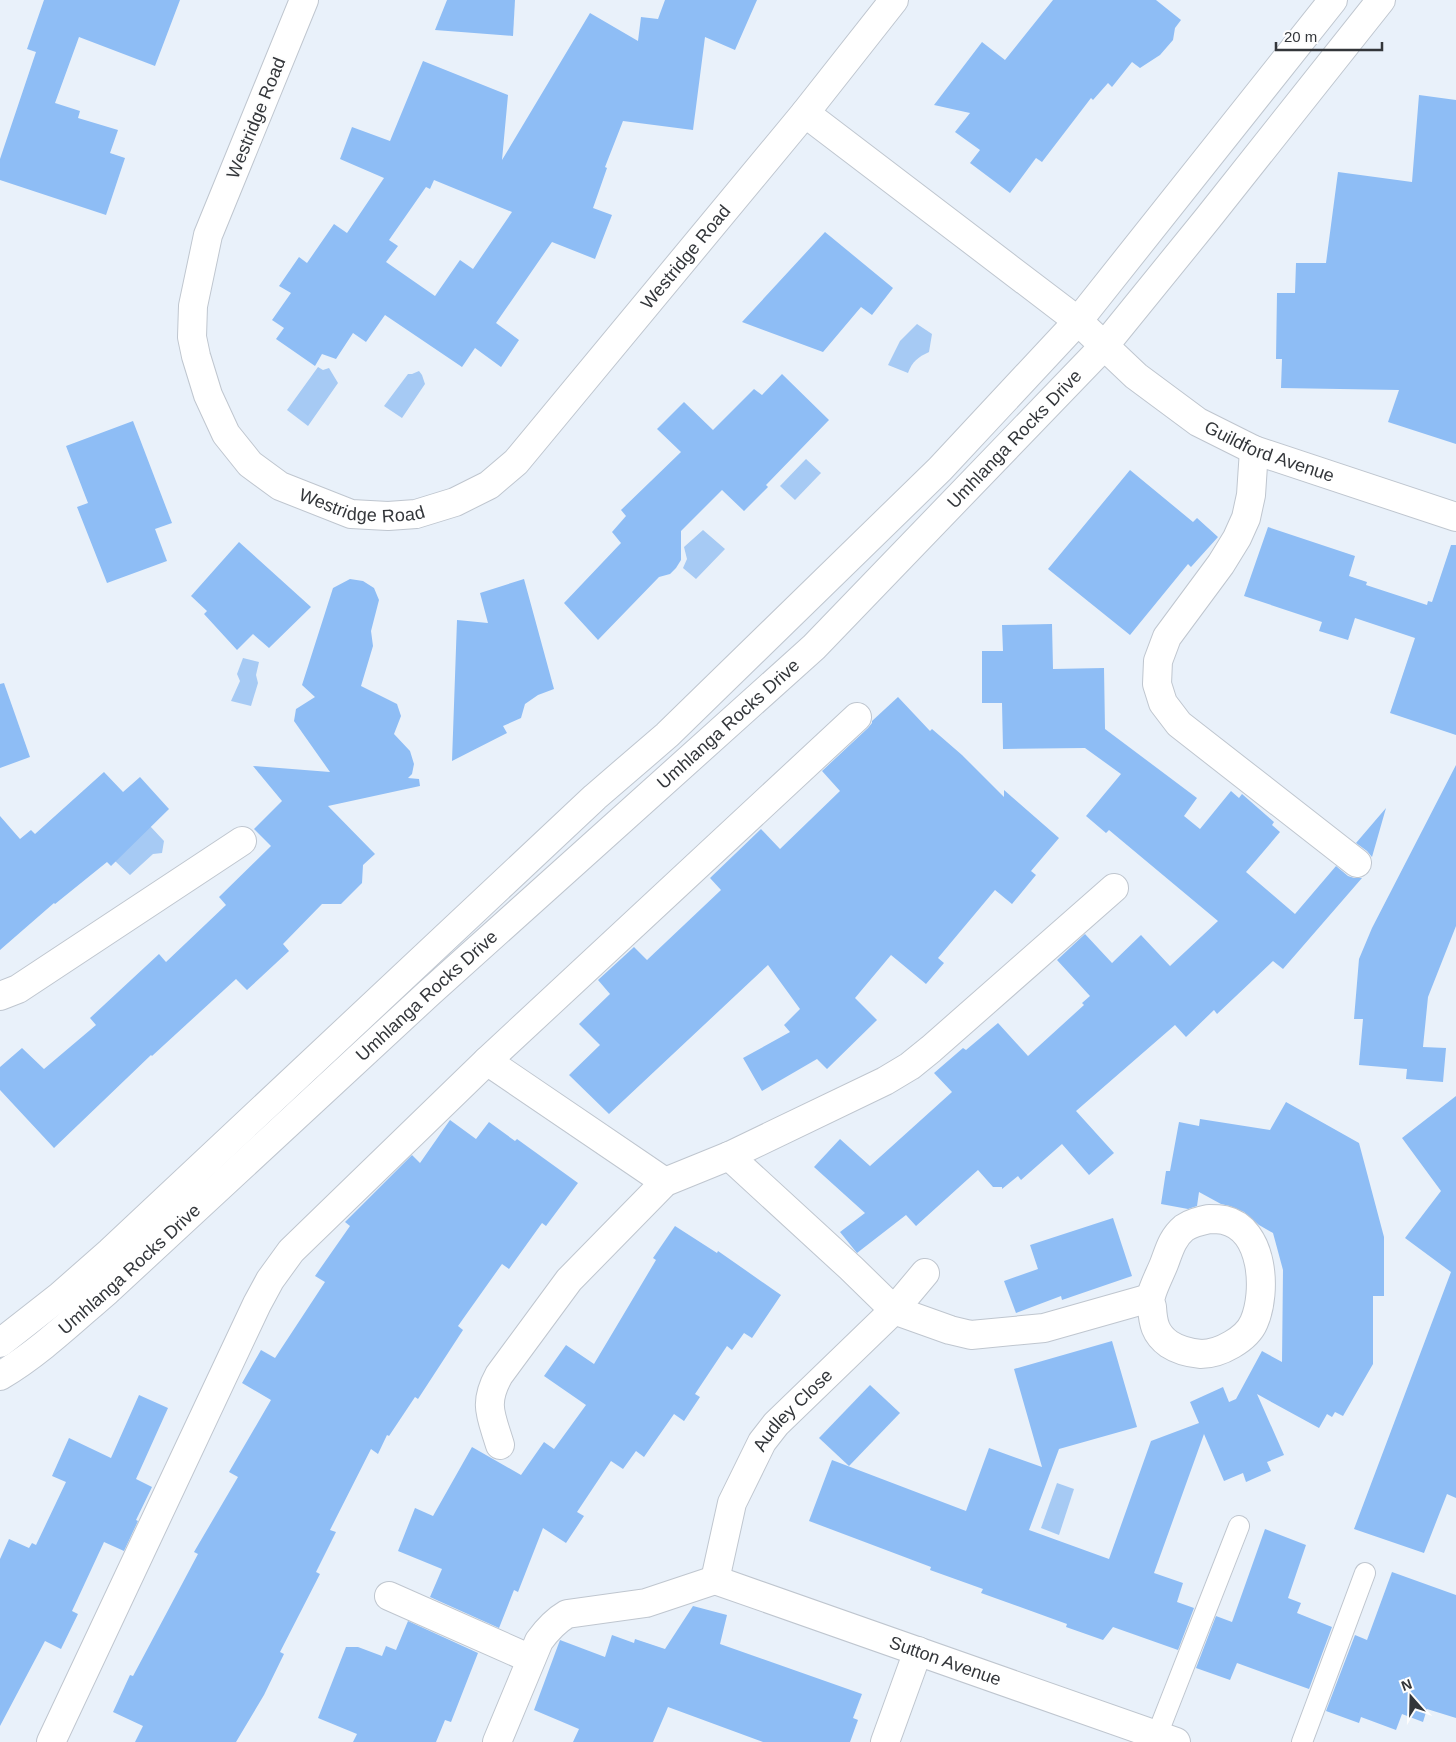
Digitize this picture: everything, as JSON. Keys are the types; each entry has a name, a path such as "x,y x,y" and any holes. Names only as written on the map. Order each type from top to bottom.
{"street":[{"name":"Westridge Road","path":"304,0 208,235 193,306 192,337 208,395 226,434 250,464 280,486 351,514 388,516 416,514 455,502 489,485 516,462 805,113 894,0"},
{"name":"Umhlanga Rocks Drive","path":"0,1343 60,1296 110,1252 595,797 667,735 940,469 1078,321 1333,0"},
{"name":"Umhlanga Rocks Drive","path":"0,1376 11,1370 107,1291 428,994 814,647 1105,345 1380,0"},
{"path":"805,113 1078,321 1105,345"},
{"name":"Guildford Avenue","path":"1105,345 1136,376 1198,422 1254,450 1456,517"},
{"path":"1254,450 1251,495 1246,518 1237,538 1221,564 1167,637 1158,661 1157,684 1163,704 1179,724 1357,863"},
{"path":"51,1742 257,1304 270,1280 292,1251 487,1062 857,717"},
{"path":"0,996 18,989 242,841"},
{"path":"500,1445 490,1414 489,1400 491,1388 499,1375 569,1280 665,1182 729,1156 885,1081 910,1066 1114,888"},
{"path":"487,1062 665,1182"},
{"path":"729,1156 894,1310 950,1330 971,1335 1044,1328 1150,1298"},
{"path":"1209,1219 1224,1220 1234,1224 1253,1245 1262,1274 1258,1311 1254,1324 1247,1333 1230,1345 1202,1354 1184,1351 1170,1345 1156,1332 1150,1298 1173,1240 1184,1228 1196,1222 1209,1219"},
{"name":"Audley Close","path":"715,1580 732,1503 762,1442 776,1424 894,1310 925,1273"},
{"path":"497,1742 539,1641 558,1619 567,1614 646,1604 715,1580"},
{"name":"Sutton Avenue","path":"715,1580 1166,1739"},
{"path":"389,1596 531,1659"},
{"path":"886,1742 918,1651"}],"lane":[{"path":"1166,1739 1239,1526"},
{"path":"1302,1742 1365,1573"}],"water":[{"path":"917,324 932,334 929,352 916,360 908,373 888,365 900,341"},
{"path":"318,367 323,370 329,368 338,383 308,426 287,410"},
{"path":"419,371 425,384 402,418 384,406 408,374"},
{"path":"806,459 821,473 795,500 780,486"},
{"path":"703,530 725,549 696,579 683,568 687,559 684,547"},
{"path":"243,658 259,662 256,675 258,683 251,706 231,701 240,681 237,674"},
{"path":"150,826 164,841 162,853 153,854 130,875 115,861"},
{"path":"1057,1483 1074,1489 1059,1535 1041,1528"}],"building":[{"path":"44,0 180,0 155,66 79,37 55,103 80,111 78,118 118,130 110,153 125,158 106,215 0,180 0,159 36,52 27,49"},
{"path":"447,0 515,0 513,36 435,30"},
{"path":"665,0 757,0 735,50 705,37 693,130 623,121 605,167 607,168 593,208 612,215 595,259 552,242 496,323 519,340 501,367 475,348 462,367 385,315 366,342 353,333 336,359 322,354 315,366 276,339 284,328 272,320 291,293 279,286 299,257 307,263 334,224 347,233 384,178 340,159 352,127 390,141 423,61 508,95 502,160 590,13 638,41 641,17 658,19","holes":["434,180 512,212 473,269 460,260 435,296 386,262 398,246 389,240 426,187 430,189"]},
{"path":"1053,0 1156,0 1181,20 1175,28 1173,40 1160,55 1140,68 1132,62 1112,87 1108,83 1093,100 1091,98 1042,162 1036,158 1010,193 970,163 980,150 955,132 970,113 934,105 982,42 1005,60"},
{"path":"1419,95 1456,100 1456,444 1388,422 1399,390 1281,388 1282,359 1276,359 1277,293 1295,293 1296,263 1326,263 1338,172 1412,182"},
{"path":"825,232 893,288 872,315 861,307 823,352 742,322"},
{"path":"782,374 829,420 766,485 768,487 744,511 722,490 681,531 681,560 676,568 670,574 659,577 598,640 564,603 621,543 612,532 626,516 621,510 681,452 657,429 684,402 713,430 754,389 762,395"},
{"path":"133,421 172,523 155,529 167,561 107,583 77,507 88,503 66,446"},
{"path":"1130,470 1193,522 1197,518 1218,537 1191,567 1188,564 1130,635 1048,569"},
{"path":"1268,527 1355,556 1349,576 1367,582 1366,585 1427,605 1428,601 1432,602 1451,545 1456,545 1456,735 1390,713 1415,638 1355,618 1348,640 1319,631 1322,622 1244,596"},
{"path":"239,542 311,607 269,648 253,634 237,650 204,614 207,611 191,596"},
{"path":"350,579 363,581 374,588 379,600 371,631 373,646 361,686 397,704 401,716 394,734 410,751 414,764 412,774 408,778 419,779 420,786 328,806 375,854 363,865 362,883 341,904 322,904 283,944 289,951 247,990 236,979 151,1055 54,1148 0,1090 0,1067 22,1048 44,1069 96,1025 90,1018 159,954 166,962 226,905 219,897 271,846 254,829 282,801 253,766 330,772 294,721 296,709 315,697 302,685 333,588"},
{"path":"524,579 554,689 538,695 525,704 521,718 503,726 507,733 452,761 457,620 488,623 480,593"},
{"path":"1052,624 1053,669 1104,668 1105,729 1197,798 1184,816 1200,829 1231,791 1239,798 1242,794 1274,822 1272,825 1280,832 1246,872 1295,914 1336,866 1348,876 1362,878 1283,969 1273,961 1217,1014 1214,1010 1186,1037 1175,1025 1076,1111 1114,1153 1089,1175 1062,1144 1021,1180 1018,1176 1002,1189 1002,1187 993,1187 978,1170 916,1226 906,1215 857,1253 840,1232 865,1213 814,1167 840,1139 870,1166 952,1092 934,1073 963,1048 966,1050 998,1023 1028,1056 1084,1005 1082,1003 1090,996 1057,960 1085,934 1112,963 1141,935 1170,966 1218,921 1109,830 1106,833 1086,816 1121,774 1085,748 1003,749 1002,703 982,703 982,651 1003,651 1002,625"},
{"path":"4,683 30,757 0,768 0,684"},
{"path":"898,697 930,731 932,729 962,755 1004,797 1004,790 1059,838 1031,871 1036,875 1012,904 995,890 938,958 944,963 926,984 891,955 855,998 877,1020 827,1069 817,1059 762,1091 743,1058 790,1032 784,1025 800,1009 768,965 609,1114 569,1075 600,1045 579,1024 610,994 598,980 634,947 647,960 721,890 710,878 761,829 780,849 840,791 822,771"},
{"path":"1456,765 1456,926 1428,997 1423,1047 1446,1048 1443,1082 1406,1079 1407,1069 1359,1065 1363,1019 1354,1019 1359,959 1372,928"},
{"path":"104,772 123,792 140,777 169,809 111,866 107,862 54,903 0,950 0,816 20,839 31,830 35,834"},
{"path":"1386,808 1372,857 1356,843"},
{"path":"1456,1096 1456,1498 1447,1494 1424,1553 1354,1529 1451,1272 1405,1238 1441,1191 1402,1138"},
{"path":"1286,1102 1359,1143 1384,1237 1384,1296 1373,1296 1373,1364 1343,1416 1335,1412 1332,1417 1327,1414 1319,1428 1257,1394 1284,1455 1267,1462 1271,1471 1246,1482 1243,1473 1224,1481 1204,1434 1154,1573 1183,1583 1177,1602 1194,1608 1178,1650 1113,1627 1103,1640 1066,1627 1067,1624 981,1593 983,1589 930,1570 931,1567 809,1521 832,1460 966,1511 989,1448 1042,1467 1014,1369 1112,1341 1137,1427 1059,1449 1029,1530 1109,1559 1151,1441 1199,1423 1190,1402 1223,1387 1229,1402 1236,1399 1262,1351 1282,1362 1283,1270 1273,1233 1259,1225 1244,1212 1221,1204 1199,1192 1197,1206 1188,1209 1161,1204 1166,1171 1170,1171 1179,1122 1199,1126 1200,1119 1270,1130"},
{"path":"450,1120 476,1139 489,1122 515,1141 517,1139 578,1183 546,1226 542,1223 509,1269 502,1264 458,1326 463,1330 418,1399 415,1397 389,1436 387,1435 378,1454 371,1449 330,1530 336,1532 316,1572 320,1574 280,1652 284,1654 264,1695 236,1742 135,1742 143,1726 113,1712 130,1675 133,1676 198,1554 194,1552 238,1477 229,1472 271,1400 242,1383 261,1350 275,1358 325,1282 315,1276 350,1226 345,1222 412,1155 420,1163"},
{"path":"1113,1218 1132,1276 1062,1300 1061,1296 1016,1313 1004,1281 1038,1269 1030,1245"},
{"path":"675,1226 717,1253 718,1251 781,1295 752,1338 744,1333 732,1350 727,1346 695,1394 700,1397 684,1421 674,1414 644,1457 636,1451 623,1469 611,1461 577,1512 584,1516 566,1543 543,1528 518,1592 514,1590 499,1628 430,1597 442,1569 398,1551 415,1508 433,1516 472,1447 521,1475 544,1442 554,1449 586,1405 544,1376 566,1345 594,1364 656,1260 653,1258"},
{"path":"870,1385 900,1413 849,1466 819,1438"},
{"path":"139,1395 168,1408 136,1479 152,1487 136,1520 138,1521 124,1551 104,1542 72,1611 78,1614 61,1649 45,1641 0,1726 0,1559 9,1539 29,1548 32,1543 36,1545 66,1482 52,1476 69,1438 111,1458"},
{"path":"1265,1529 1306,1545 1288,1598 1301,1603 1297,1613 1332,1627 1309,1689 1237,1663 1230,1680 1196,1668 1216,1616 1232,1622"},
{"path":"1392,1572 1456,1595 1456,1718 1427,1709 1423,1722 1402,1714 1396,1730 1361,1717 1359,1723 1326,1711 1355,1635 1367,1640"},
{"path":"693,1606 727,1615 720,1644 862,1694 853,1718 858,1720 850,1742 763,1742 668,1707 653,1742 573,1742 579,1729 534,1710 560,1640 605,1657 612,1635 634,1643 635,1639 665,1649"},
{"path":"408,1621 478,1653 451,1722 445,1720 436,1742 353,1742 357,1734 318,1718 346,1647 358,1647 382,1656 386,1646 396,1650"}]}
